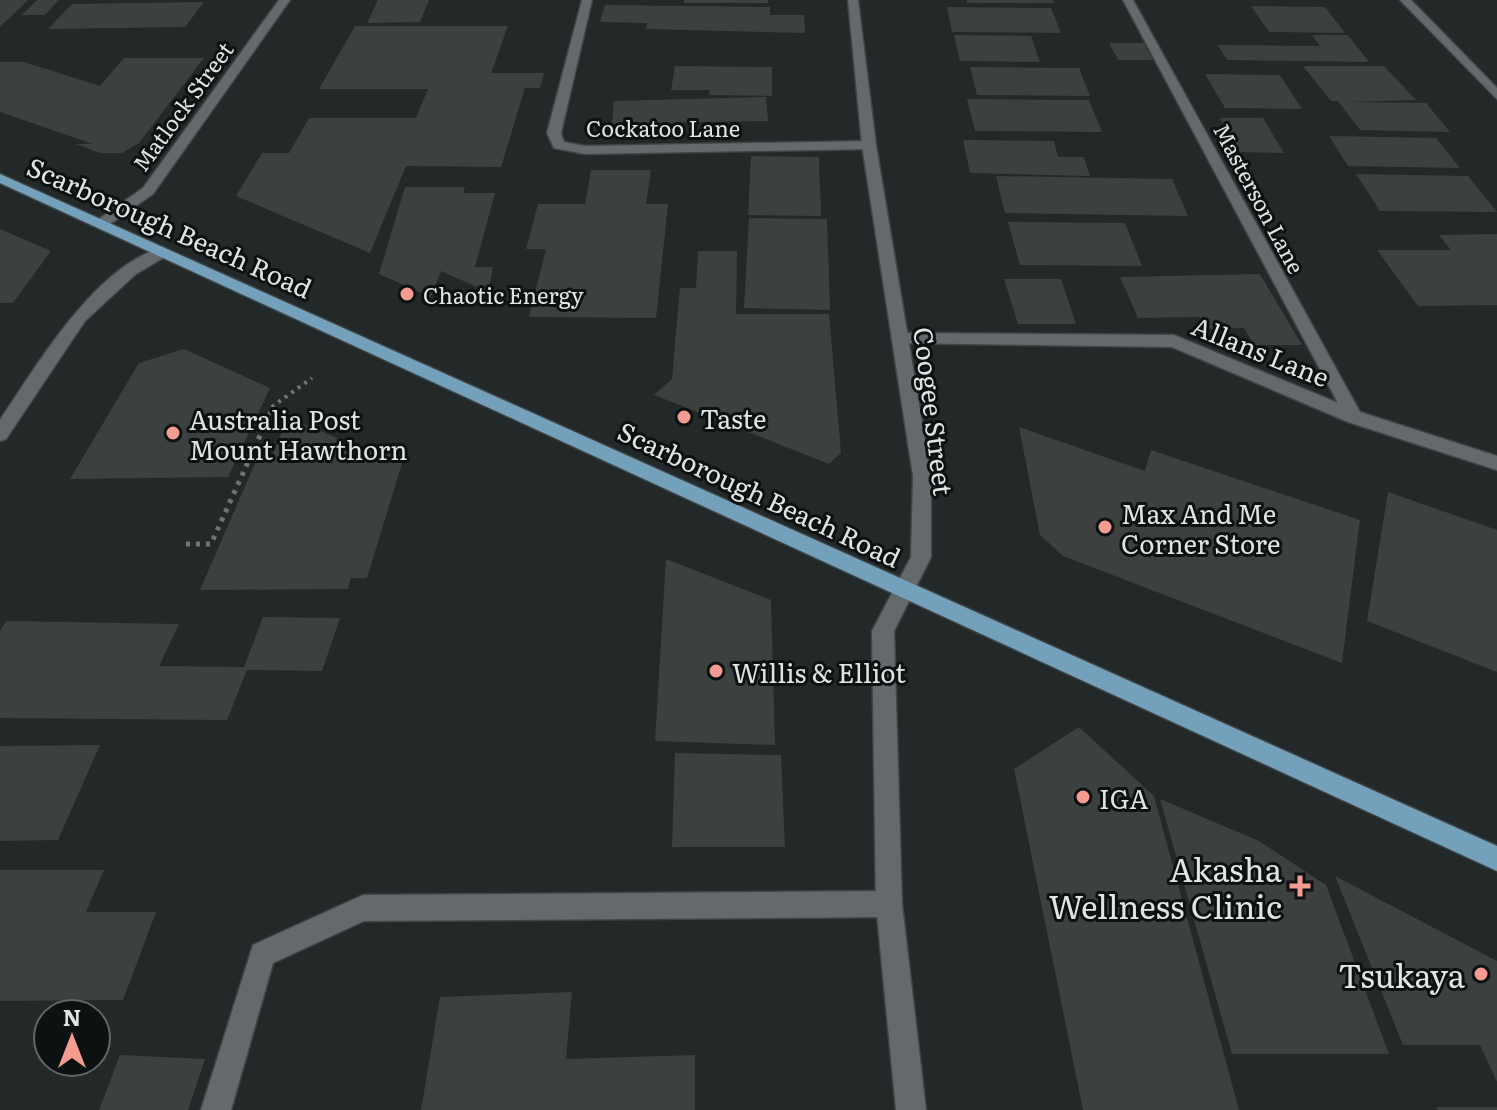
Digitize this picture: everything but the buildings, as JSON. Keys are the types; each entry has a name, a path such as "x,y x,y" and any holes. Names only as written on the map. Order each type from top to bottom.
{"main road":[{"name":"Scarborough Beach Road","path":"0,178 1497,859"}],"street":[{"name":"Matlock Street","path":"101,224 148,191 285,0"},
{"name":"Cockatoo Lane","path":"587,0 554,133 559,145 585,150 869,145"},
{"name":"Coogee Street","path":"853,0 869,145 922,476 921,557 883,631 889,904 911,1110"},
{"name":"Masterson Lane","path":"1128,0 1354,417"},
{"path":"1405,0 1497,95"},
{"path":"0,434 79,317 131,271 163,252"},
{"name":"Allans Lane","path":"900,339 1174,341 1354,417 1497,463"},
{"path":"216,1110 262,954 363,908 889,904"}],"path":[{"path":"186,544 211,544 273,406 312,378"}],"place":[{"name":"Chaotic Energy","path":"407,294"},
{"name":"Taste","path":"684,417"},
{"name":"Australia Post Mount Hawthorn","path":"173,433"},
{"name":"Max And Me Corner Store","path":"1105,527"},
{"name":"Willis & Elliot","path":"716,671"},
{"name":"IGA","path":"1083,797"},
{"name":"Akasha Wellness Clinic","path":"1300,886"},
{"name":"Tsukaya","path":"1481,974"}]}
